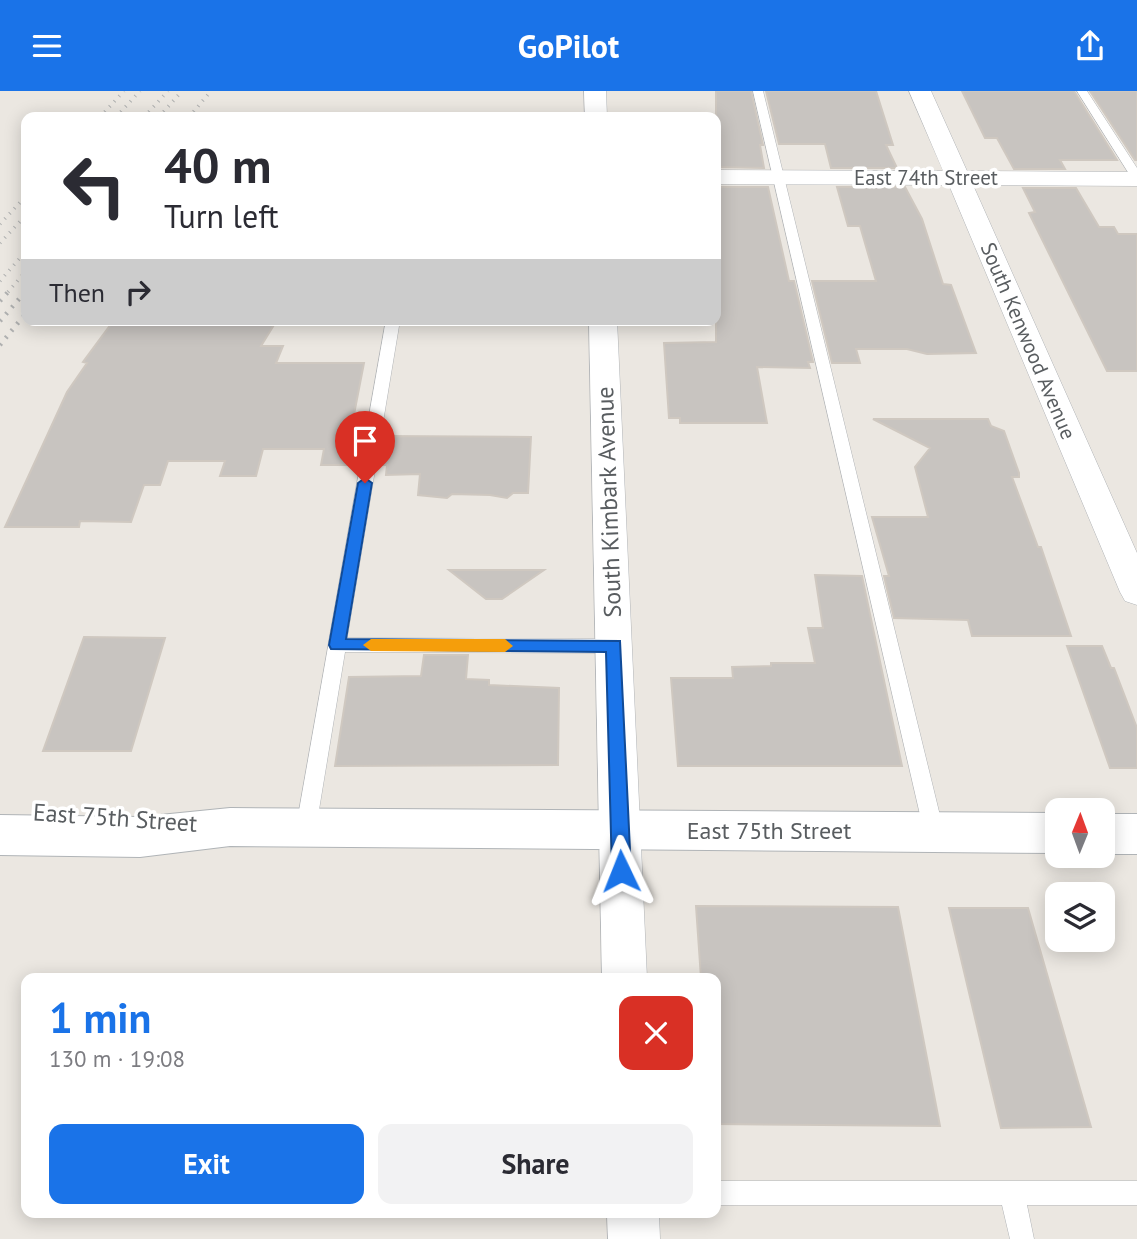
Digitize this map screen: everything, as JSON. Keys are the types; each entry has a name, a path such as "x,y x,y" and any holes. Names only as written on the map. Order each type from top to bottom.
{"main road":[{"name":"East 75th Street","path":"0,810 147,817 230,827 1045,833"},
{"name":"East 75th Street","path":"0,835 140,837 230,827"},
{"path":"1115,834 1137,834"}],"street":[{"path":"595,91 596,112"},
{"name":"South Kenwood Avenue","path":"920,91 1137,592"},
{"name":"East 74th Street","path":"721,177 1137,178"},
{"name":"South Kimbark Avenue","path":"603,326 625,973"},
{"path":"633,1218 634,1239"}],"lane":[{"path":"758,91 934,832"},
{"path":"1082,91 1137,178"},
{"path":"306,828 392,326"},
{"path":"337,645 614,646"},
{"path":"721,1192 1137,1193"},
{"path":"1012,1193 1023,1239"}],"building":[{"path":"716,91 751,91 763,145 760,145 764,168 721,167 721,112 716,112"},
{"path":"766,91 876,91 893,145 886,145 897,168 831,168 825,144 779,144"},
{"path":"962,91 1074,91 1117,160 1060,160 1065,169 1014,169 997,138 985,138"},
{"path":"1090,91 1137,91 1137,160 1135,160"},
{"path":"721,187 768,187 789,281 794,281 813,362 808,362 810,368 757,367 767,423 680,423 680,418 669,418 664,343 716,342 716,326 721,326"},
{"path":"837,187 905,187 922,219 943,284 951,285 976,353 927,354 907,349 856,349 860,363 832,363 812,281 876,281 860,226 848,226"},
{"path":"1023,188 1076,188 1099,227 1114,227 1118,234 1137,234 1137,371 1107,371 1029,213 1035,212"},
{"path":"110,326 273,326 261,346 283,346 276,363 364,363 350,435 363,436 358,465 321,465 324,449 263,449 256,476 220,476 225,461 168,461 160,485 144,485 131,522 80,521 79,527 5,527 67,392 87,363 83,362"},
{"path":"873,419 988,419 991,426 1004,431 1019,473 1019,477 1012,477 1038,547 1041,547 1071,636 972,636 968,620 894,618 884,576 889,576 872,517 928,517 915,467 930,448"},
{"path":"383,436 531,437 528,493 513,493 507,498 490,495 452,494 447,498 418,495 420,474 386,475 387,465 378,465"},
{"path":"449,570 544,570 502,599 486,599"},
{"path":"815,575 862,576 902,766 678,766 671,678 733,678 732,667 771,666 771,663 815,663 808,628 823,628"},
{"path":"84,637 165,638 131,751 43,751"},
{"path":"1067,646 1102,646 1111,668 1114,668 1137,728 1137,768 1110,768"},
{"path":"424,655 468,655 466,679 489,680 489,685 559,688 558,765 335,766 349,677 421,676"},
{"path":"696,906 898,907 940,1126 721,1124 721,973 701,973"},
{"path":"949,908 1028,908 1091,1127 1001,1128"}],"railway":[{"path":"105,112 124,91"},
{"path":"121,112 140,91"},
{"path":"149,112 168,91"},
{"path":"163,112 182,91"},
{"path":"193,112 211,91"},
{"path":"0,224 21,201"},
{"path":"0,243 21,220"},
{"path":"0,281 21,257"},
{"path":"8,292 21,277"},
{"path":"0,301 9,291"},
{"path":"0,321 21,297"},
{"path":"0,345 21,319"}],"slow traffic":[{"path":"371,645 505,646"}],"route":[{"path":"365,483 337,645 614,646 621,871"}]}
